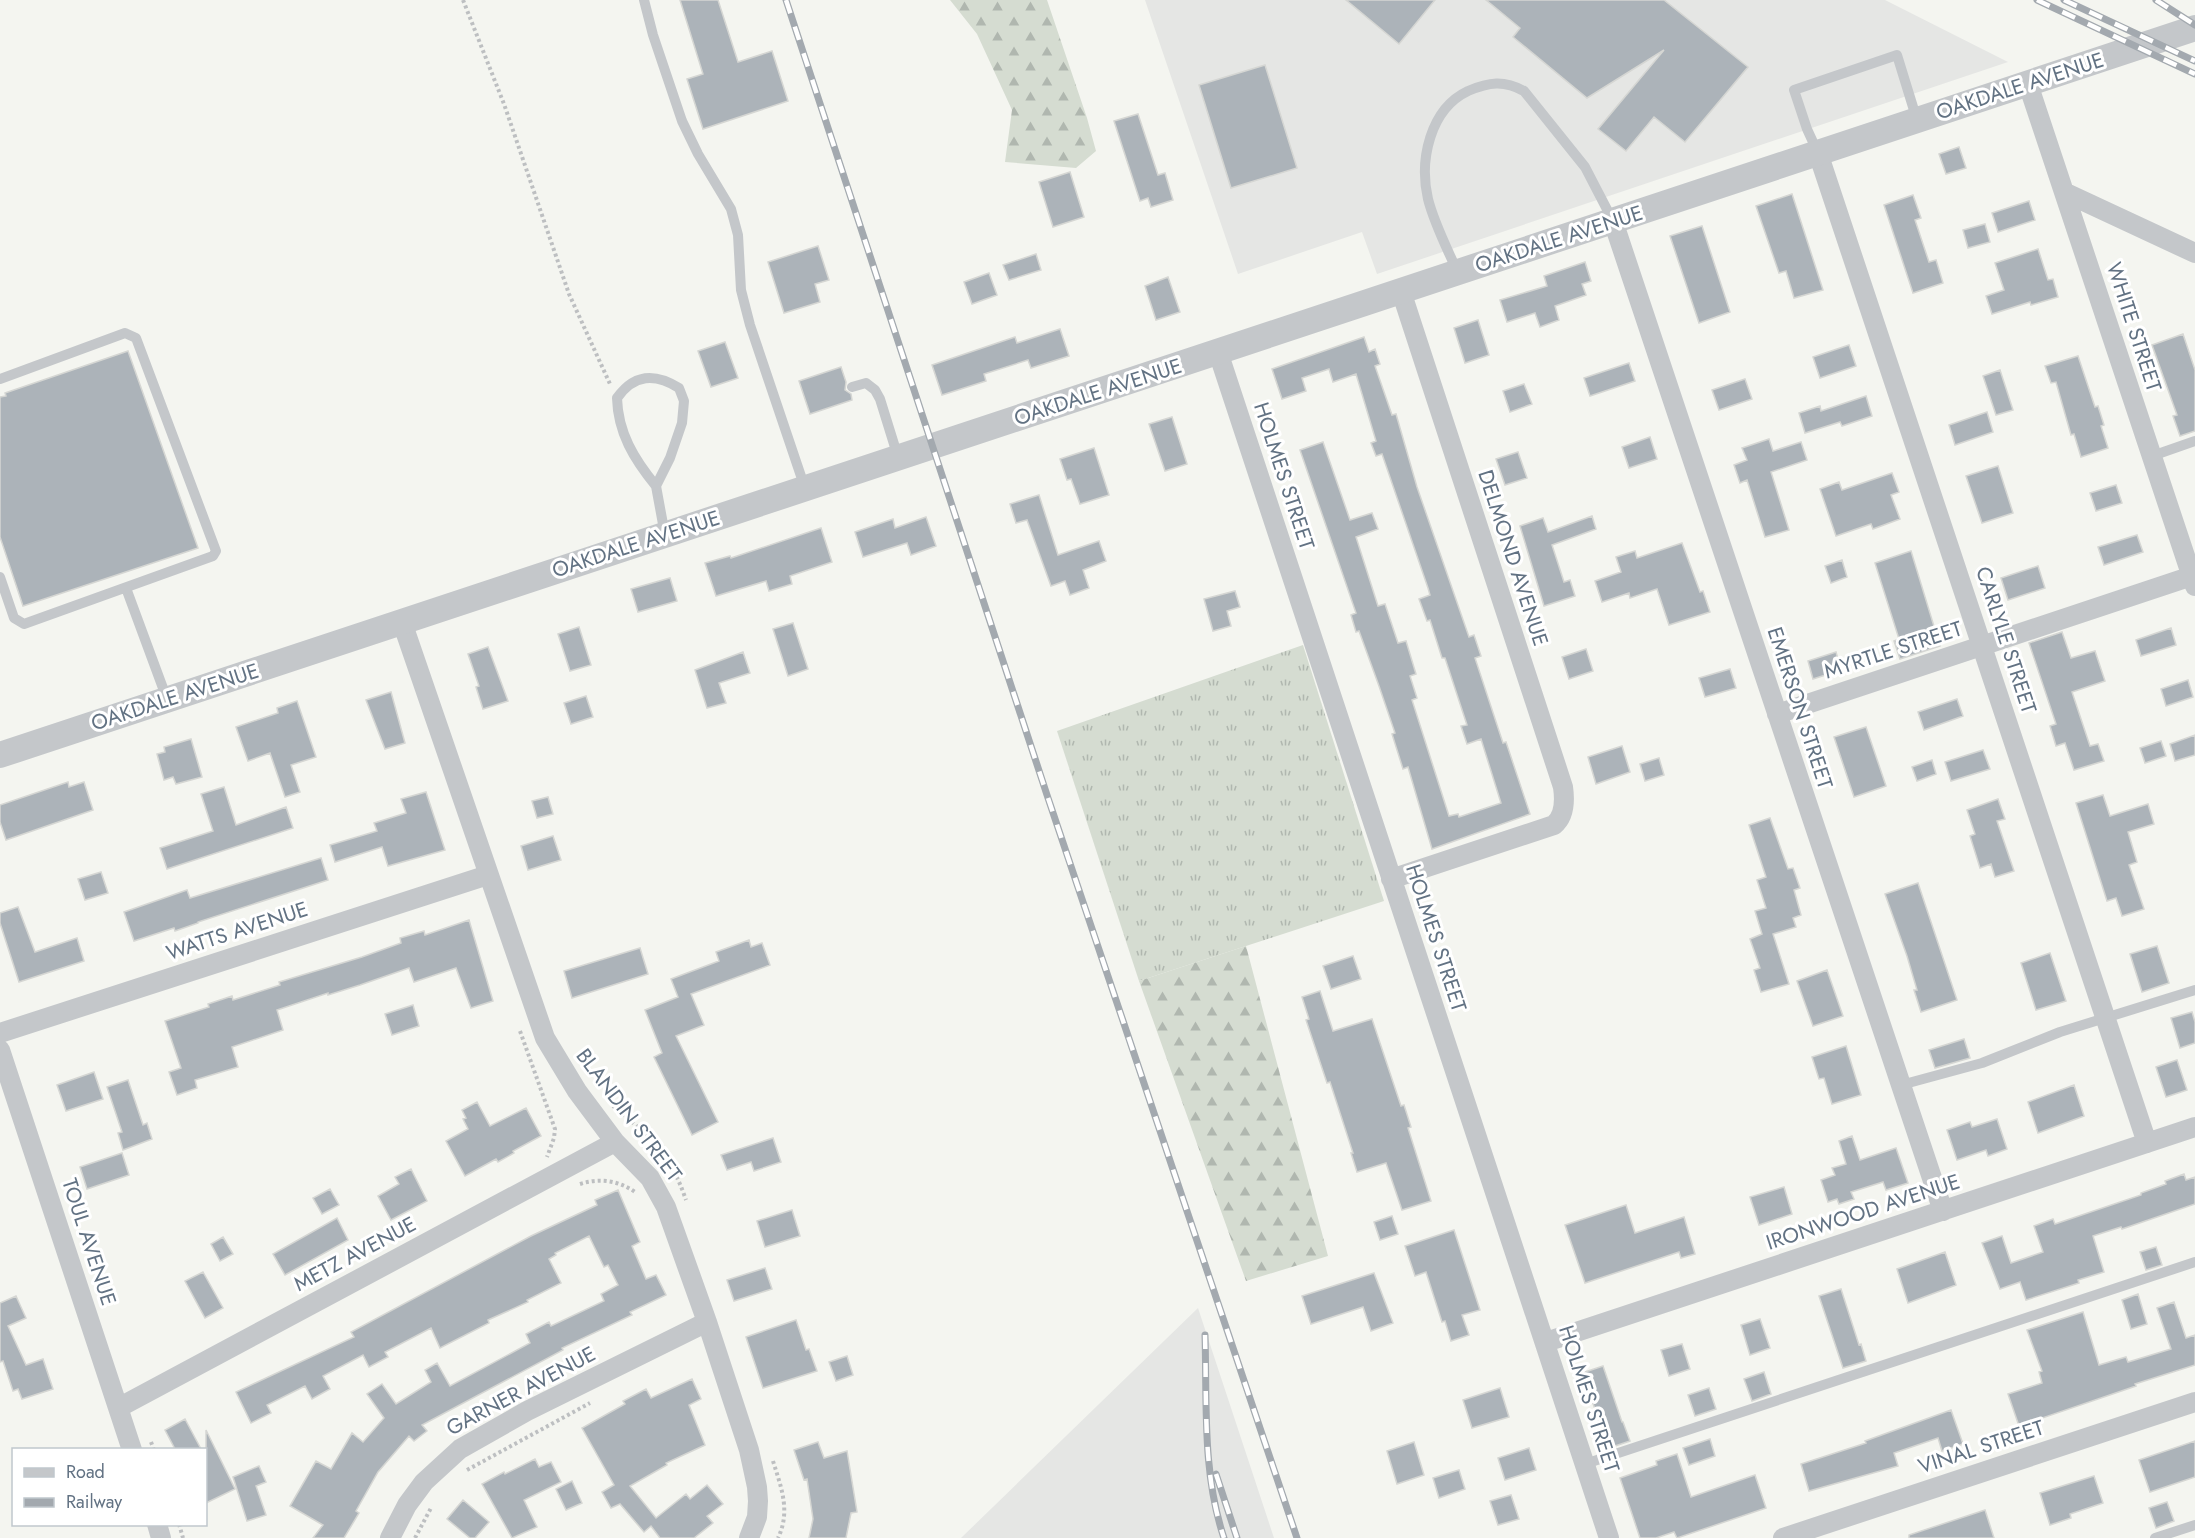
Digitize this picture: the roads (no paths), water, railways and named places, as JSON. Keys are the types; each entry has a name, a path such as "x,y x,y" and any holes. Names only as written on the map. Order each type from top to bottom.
{"street":[{"name":"OAKDALE AVENUE","path":"0,755 2195,28"},
{"name":"WHITE STREET","path":"2028,84 2194,579"},
{"name":"CARLYLE STREET","path":"1818,153 2147,1143"},
{"path":"2064,192 2195,253"},
{"name":"EMERSON STREET","path":"1613,221 1943,1211"},
{"name":"DELMOND AVENUE","path":"1390,879 1554,825 1561,819 1565,798 1401,291"},
{"name":"HOLMES STREET","path":"1218,352 1390,879 1546,1341 1609,1538"},
{"name":"MYRTLE STREET","path":"1777,714 2194,579"},
{"name":"BLANDIN STREET","path":"402,622 545,1038 577,1091 615,1142 650,1179 666,1207 707,1322 748,1450 757,1487 757,1517 749,1538"},
{"name":"WATTS AVENUE","path":"0,1033 488,875"},
{"name":"TOUL AVENUE","path":"0,1050 132,1448"},
{"name":"IRONWOOD AVENUE","path":"1546,1341 2195,1127"},
{"name":"METZ AVENUE","path":"118,1408 615,1142"},
{"name":"GARNER AVENUE","path":"390,1538 407,1505 424,1482 460,1449 527,1411 707,1322"},
{"name":"VINAL STREET","path":"1782,1538 2195,1402"}],"lane":[{"path":"644,0 653,35 682,121 698,154 731,209 738,235 741,290 750,325 805,489"},
{"path":"1818,153 1794,90 1897,55 1917,120"},
{"path":"1457,273 1428,199 1426,160 1437,120 1445,108 1461,95 1479,86 1498,83 1512,84 1524,92 1585,167 1613,221"},
{"path":"0,379 125,333 136,338 216,551 213,556 24,624 14,618 0,577"},
{"path":"656,486 670,458 682,423 684,400 679,388 658,377 631,383 617,398 622,434 641,468 656,486 665,535"},
{"path":"852,387 866,383 875,390 898,458"},
{"path":"2152,456 2195,441"},
{"path":"126,588 167,700"},
{"path":"1901,1085 1982,1063 2060,1032 2195,990"},
{"path":"1585,1464 2195,1262"},
{"path":"2156,1538 2195,1525"}],"railway":[{"path":"786,0 1047,795 1297,1538"},
{"path":"2037,0 2195,74"},
{"path":"2064,0 2195,61"},
{"path":"2156,0 2195,25"},
{"path":"1205,1335 1209,1463 1212,1488 1224,1538"},
{"path":"1216,1474 1237,1538"}]}
